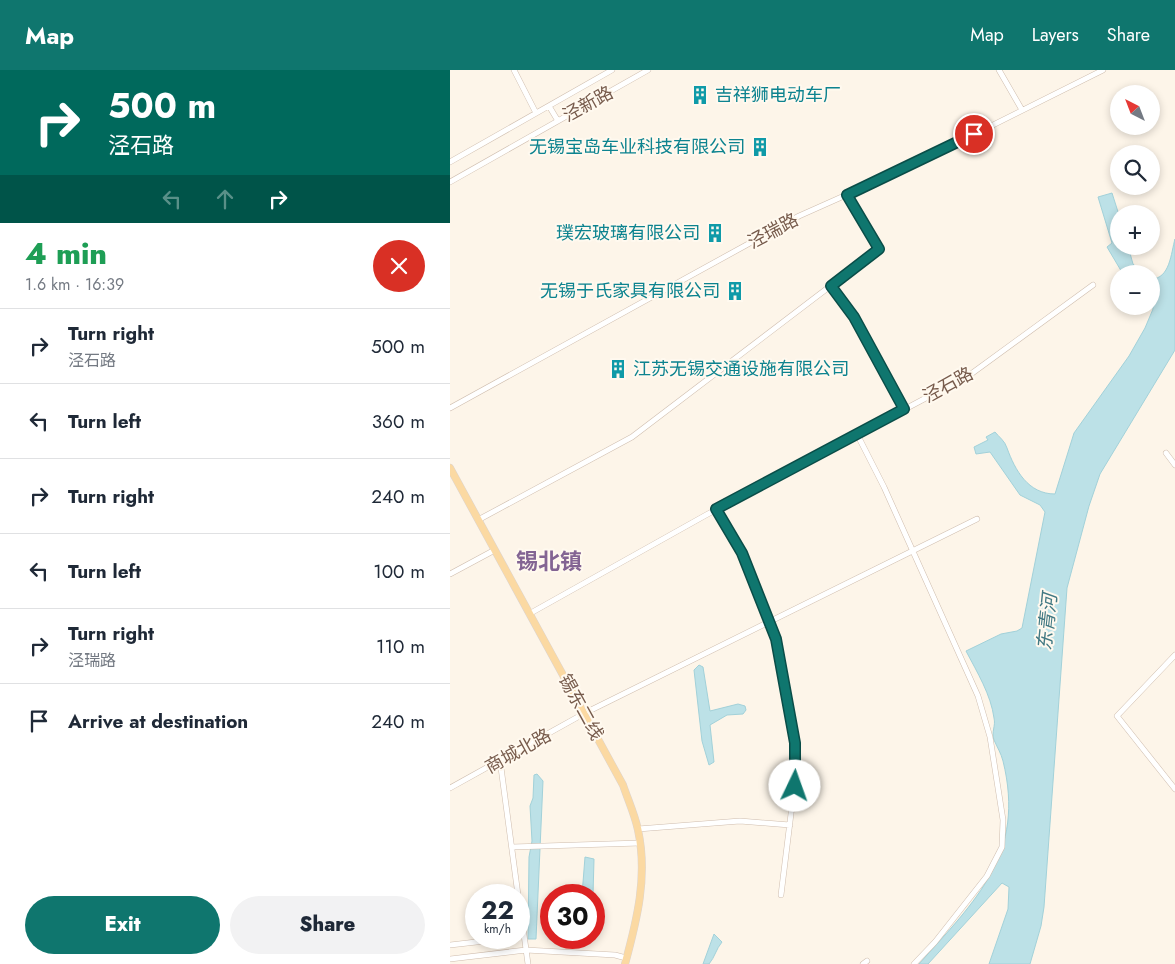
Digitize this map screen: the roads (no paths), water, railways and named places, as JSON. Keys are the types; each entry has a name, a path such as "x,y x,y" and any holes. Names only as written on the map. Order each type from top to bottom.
{"main road":[{"name":"锡东二线","path":"450,468 623,785 638,829 642,890 625,961"}],"street":[{"path":"514,70 536,113"},
{"name":"泾新路","path":"450,162 612,70"},
{"name":"泾新路","path":"450,182 648,70"},
{"path":"999,70 1022,110"},
{"name":"泾瑞路","path":"450,408 799,216 847,195 1103,70"},
{"path":"549,106 558,121"},
{"path":"478,520 632,437 879,249 847,195"},
{"name":"泾石路","path":"529,614 716,509 971,374 1093,285"},
{"path":"831,286 854,317 904,409"},
{"path":"857,434 884,487 962,657 981,705 990,737 1003,820 1002,847 987,876 935,942 914,964"},
{"path":"1166,453 1175,465"},
{"path":"716,509 742,553 776,639 795,743 796,773 781,895"},
{"name":"商城北路","path":"450,788 585,713 977,519"},
{"path":"450,574 491,552"},
{"path":"1175,655 1117,716 1175,788"},
{"path":"500,760 517,884"},
{"path":"638,829 740,821 790,825"},
{"path":"512,847 640,842"},
{"path":"450,945 465,943"},
{"path":"526,950 528,964"},
{"path":"450,959 526,950 615,954 625,961"}],"water":[{"path":"1110,194 1113,195 1116,205 1110,205 1110,236 1098,197"},
{"name":"东青河","path":"1175,239 1175,350 1100,474 1089,506 1067,588 1044,907 1041,926 1030,964 989,964 1008,909 1009,887 1002,883 928,964 919,964 977,896 991,873 1002,849 1008,823 1008,794 1003,761 993,737 994,721 990,701 966,651 1001,634 1017,631 1022,628 1045,512 1040,505 1020,495 990,452 976,454 974,447 988,440 986,437 995,432 1005,443 1014,464 1024,479 1037,490 1055,494 1074,433 1129,356 1150,315 1160,315 1160,276 1166,270"},
{"path":"1112,255 1130,255 1134,265 1118,265"},
{"path":"699,665 703,667 710,711 738,704 745,706 746,710 743,714 727,715 710,725 714,762 709,765 702,741 694,670"},
{"path":"537,774 543,781 536,939 530,939 529,857 532,841 530,806 533,798 534,775"},
{"path":"585,857 594,859 593,884 583,884"},
{"path":"714,934 722,942 709,964 703,964"}],"place":[{"name":"吉祥狮电动车厂","path":"700,95"},
{"name":"无锡宝岛车业科技有限公司","path":"760,147"},
{"name":"璞宏玻璃有限公司","path":"715,233"},
{"name":"无锡于氏家具有限公司","path":"735,291"},
{"name":"江苏无锡交通设施有限公司","path":"618,369"}],"district":[{"name":"锡北镇","path":"549,561"}]}
